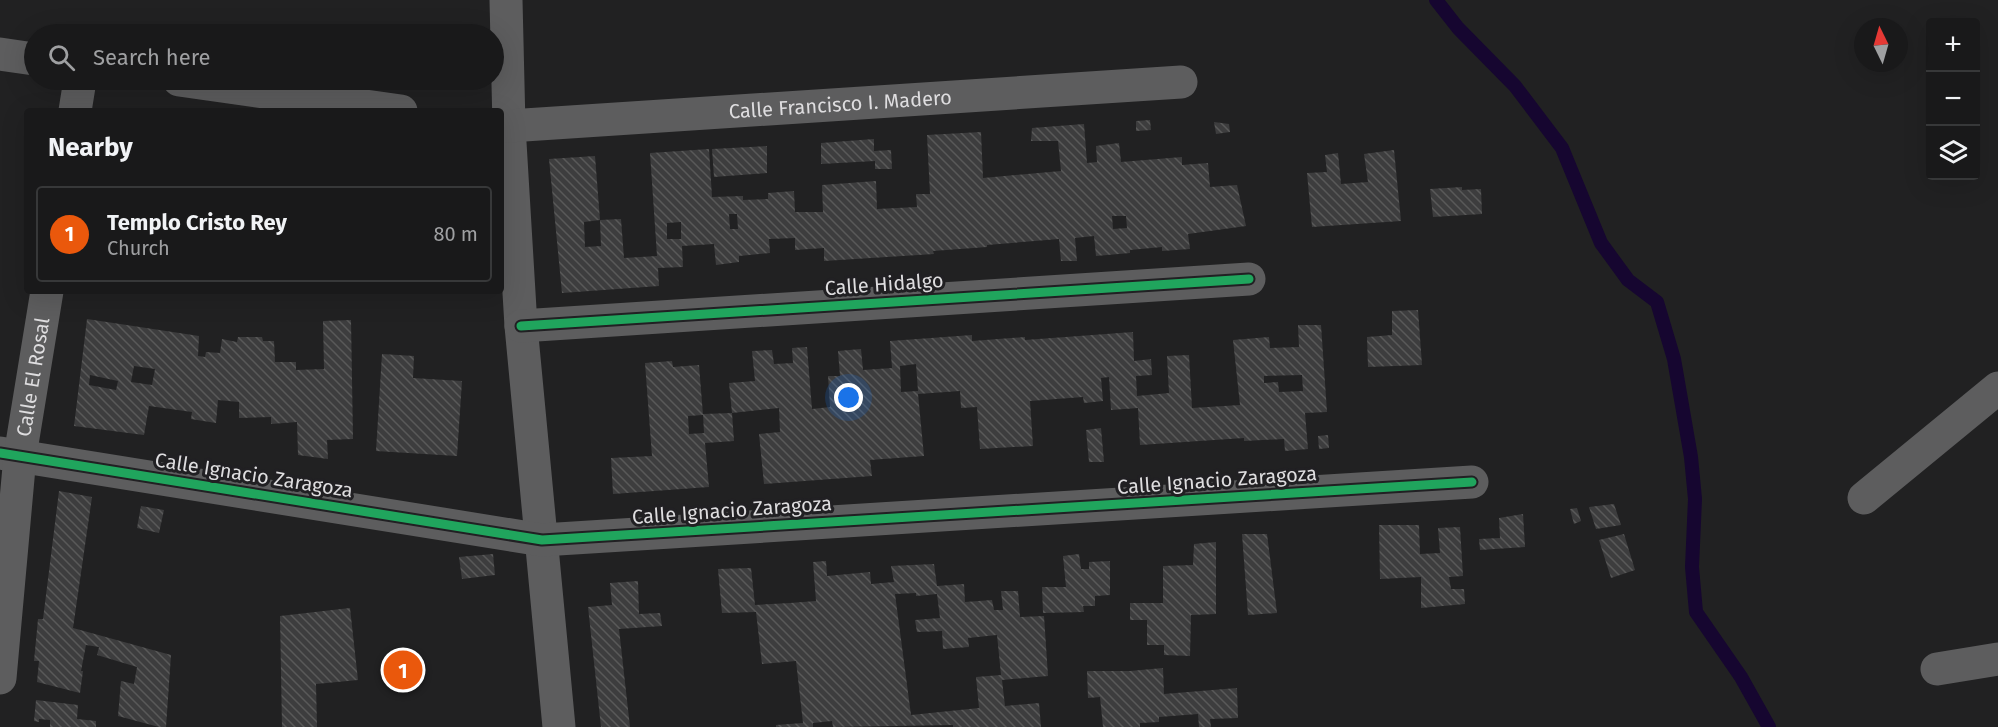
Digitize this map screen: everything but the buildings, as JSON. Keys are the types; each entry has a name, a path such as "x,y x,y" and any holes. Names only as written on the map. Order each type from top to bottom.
{"street":[{"path":"506,0 505,126 521,326 559,727"},
{"path":"0,54 24,58"},
{"name":"Calle Francisco I. Madero","path":"505,126 1181,82"},
{"path":"75,108 78,90"},
{"path":"251,90 380,108"},
{"name":"Calle Hidalgo","path":"521,326 1249,279"},
{"name":"Calle El Rosal","path":"0,678 10,454 46,294"},
{"path":"1864,498 1998,388"},
{"name":"Calle Ignacio Zaragoza","path":"10,454 542,540 1472,482"},
{"path":"1937,669 1998,659"}],"waterway":[{"path":"1436,0 1458,28 1515,86 1562,148 1601,243 1628,280 1657,302 1674,359 1691,457 1695,499 1692,567 1696,612 1741,677 1769,727"}],"cycle path":[{"path":"521,326 1249,279"},
{"path":"0,453 542,540 1472,482"}],"place":[{"name":"Templo Cristo Rey","path":"403,670"}]}
